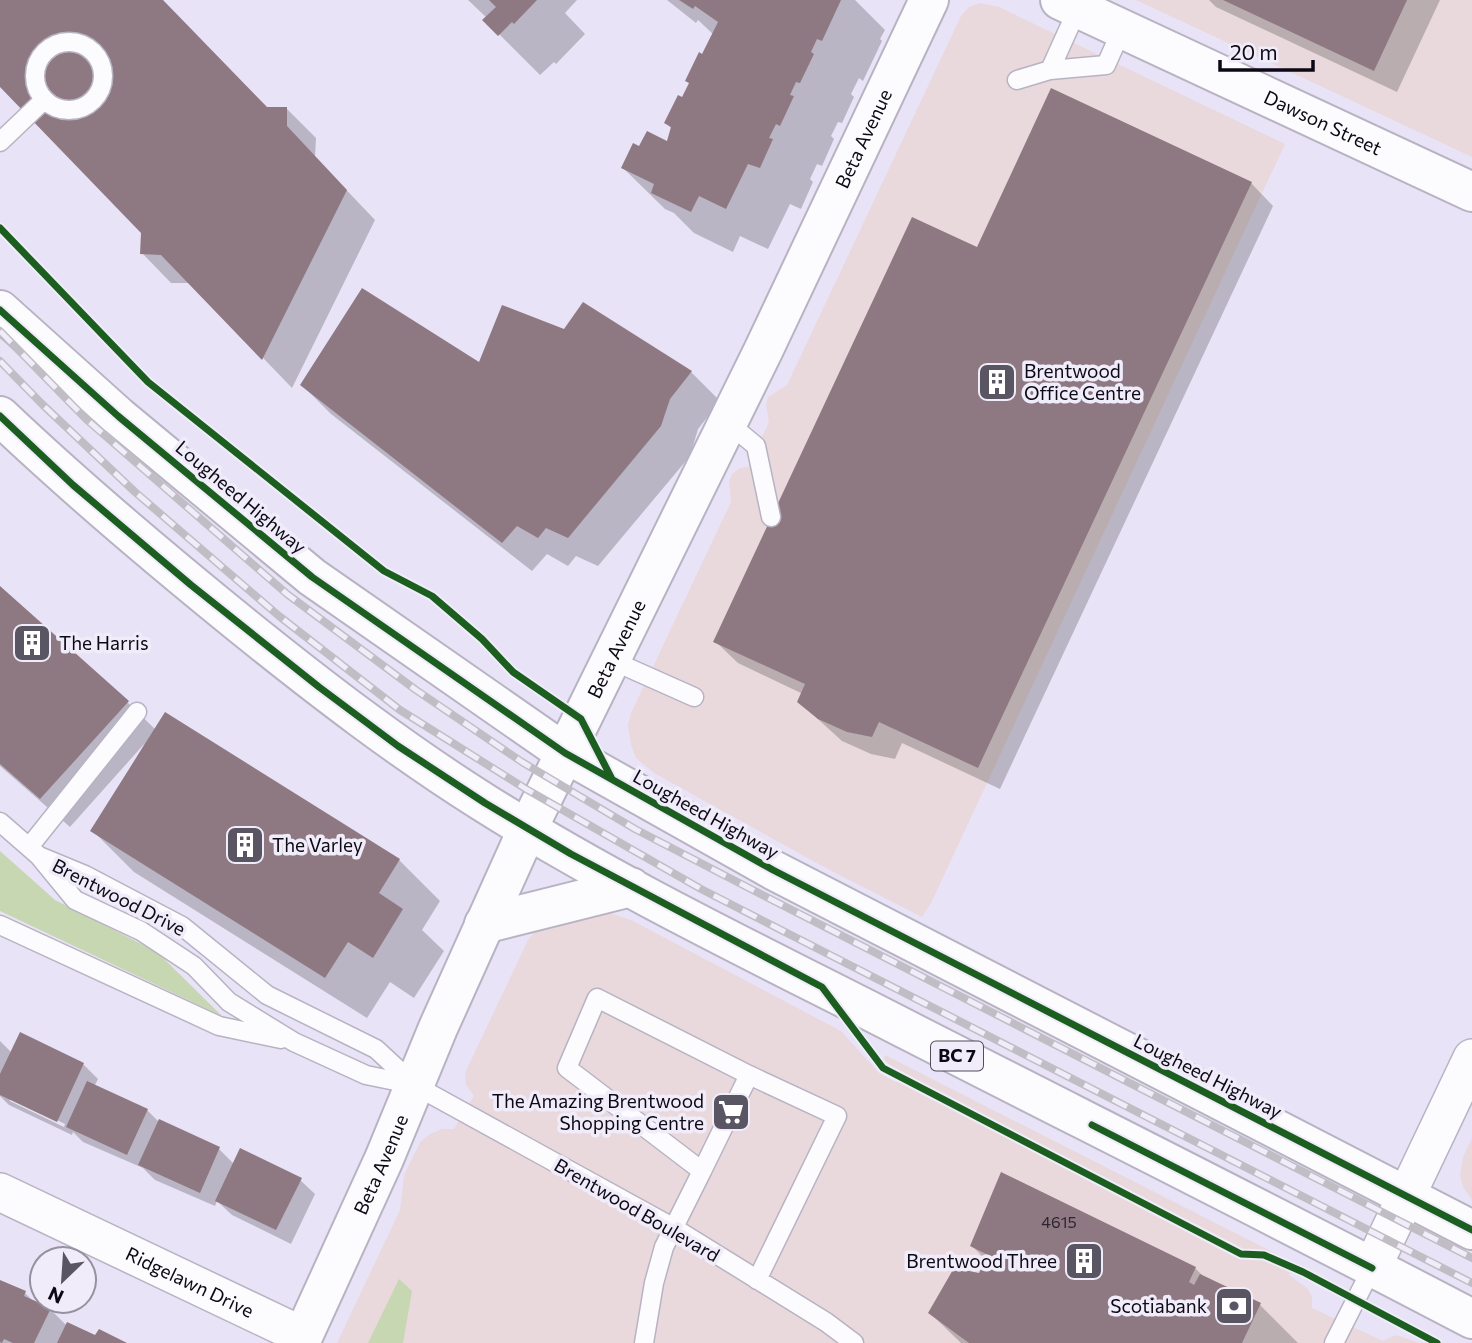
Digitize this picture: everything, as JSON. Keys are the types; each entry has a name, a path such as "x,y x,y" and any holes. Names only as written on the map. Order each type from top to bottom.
{"main road":[{"name":"Beta Avenue","path":"302,1340 528,828 727,422 929,0"},
{"name":"Dawson Street","path":"1069,4 1472,192"},
{"name":"Lougheed Highway","path":"0,310 118,415 312,577 565,753 773,870 1472,1230"},
{"name":"BC 7","path":"0,416 73,485 319,687 409,753 485,803 631,887 1472,1320"},
{"path":"484,924 631,887"}],"street":[{"path":"1372,1268 1472,1058"},
{"name":"Ridgelawn Drive","path":"0,1192 302,1340"}],"lane":[{"path":"1050,70 1069,4"},
{"path":"1017,80 1050,70 1106,65 1122,29"},
{"path":"0,142 44,100"},
{"path":"727,422 757,446 771,517"},
{"path":"611,660 694,697"},
{"path":"34,851 136,712"},
{"name":"Brentwood Drive","path":"0,822 34,851 75,900 141,931 194,966 229,1002 295,1042 366,1075 416,1086"},
{"name":"Brentwood Drive","path":"34,851 182,926 267,995 376,1049 416,1086"},
{"path":"0,925 219,1026 295,1042"},
{"path":"702,1171 567,1068 597,998 837,1116 757,1280"},
{"path":"644,1343 654,1283 664,1247 750,1075"},
{"name":"Brentwood Boulevard","path":"416,1086 674,1228 854,1343"},
{"path":"1334,1343 1372,1268"}],"shaded area":[{"path":"1136,0 1472,0 1472,157"},
{"name":"Brentwood Office Centre","path":"980,3 999,7 1285,144 931,903 922,917 824,867 654,773 636,758 628,725 631,713 731,502 729,482 732,474 740,468 748,467 769,422 766,405 768,397 787,385 961,16 969,7"},
{"name":"The Amazing Brentwood Shopping Centre","path":"604,911 631,920 841,1031 878,1072 895,1082 902,1072 884,1059 885,1055 1294,1263 1289,1275 1308,1289 1312,1308 1383,1341 1396,1335 1420,1343 337,1343 400,1210 404,1175 420,1142 442,1129 454,1129 474,1096 466,1085 465,1073 528,940 536,930"},
{"path":"1472,1138 1472,1200 1463,1187 1460,1176 1463,1157"}],"green space":[{"path":"0,851 55,900 157,952 222,1016 0,911"},
{"path":"399,1279 412,1291 403,1343 368,1343"}],"building":[{"path":"0,0 163,0 267,107 287,107 287,126 347,190 262,360 161,255 140,254 141,233 0,87"},
{"path":"489,0 537,0 498,36 482,20 496,7"},
{"path":"679,0 841,0 822,41 817,39 811,52 814,54 800,83 796,82 790,95 794,96 780,126 776,124 769,138 773,139 760,168 748,164 726,209 699,196 691,212 651,193 654,184 621,168 633,143 639,146 647,131 667,141 671,127 664,123 678,95 682,97 689,83 685,81 718,22 695,6 693,9"},
{"path":"1223,0 1407,0 1374,71"},
{"name":"Brentwood Office Centre","path":"1051,88 1252,182 978,768 879,722 872,737 847,732 818,719 797,702 805,684 713,642 912,217 977,247"},
{"path":"362,288 479,362 502,305 564,329 583,302 692,371 670,399 661,426 568,538 546,528 538,538 517,526 502,543 300,385"},
{"name":"The Harris","path":"0,586 129,701 40,799 0,764"},
{"name":"The Varley","path":"165,712 400,859 379,893 403,909 373,958 348,942 325,978 90,831"},
{"path":"20,1032 84,1063 57,1122 0,1095 0,1074"},
{"path":"87,1081 148,1109 127,1155 66,1127"},
{"path":"159,1119 220,1147 200,1193 138,1165"},
{"path":"240,1148 302,1178 276,1230 215,1201"},
{"name":"Brentwood Three","path":"1001,1172 1196,1267 1189,1282 1194,1285 1200,1274 1261,1303 1242,1343 969,1343 928,1313 954,1268 979,1273 988,1255 970,1246"},
{"path":"0,1280 26,1291 24,1296 28,1298 28,1315 48,1315 34,1343 13,1343 4,1339 0,1342"},
{"path":"67,1322 95,1335 99,1329 127,1343 57,1343"}],"railway":[{"path":"0,331 86,419 287,594 416,690 522,762 635,829 1472,1258"},
{"path":"0,361 135,492 279,616 400,710 526,789 701,889 1472,1283"}],"cycle path":[{"path":"0,228 148,382 384,571 432,596 482,639 513,672 581,719 612,779"},
{"path":"0,310 118,416 312,577 565,753 773,870 1472,1230"},
{"path":"0,416 73,485 191,585 398,746 485,803 571,854 822,987 883,1068 1241,1254 1264,1255 1303,1272 1437,1343"},
{"path":"1092,1125 1372,1268"}],"place":[{"name":"Brentwood Office Centre","path":"997,382"},
{"name":"The Harris","path":"32,643"},
{"name":"The Varley","path":"245,845"},
{"name":"The Amazing Brentwood Shopping Centre","path":"731,1112"},
{"name":"Brentwood Three","path":"1084,1261"},
{"name":"Scotiabank","path":"1234,1306"}]}
